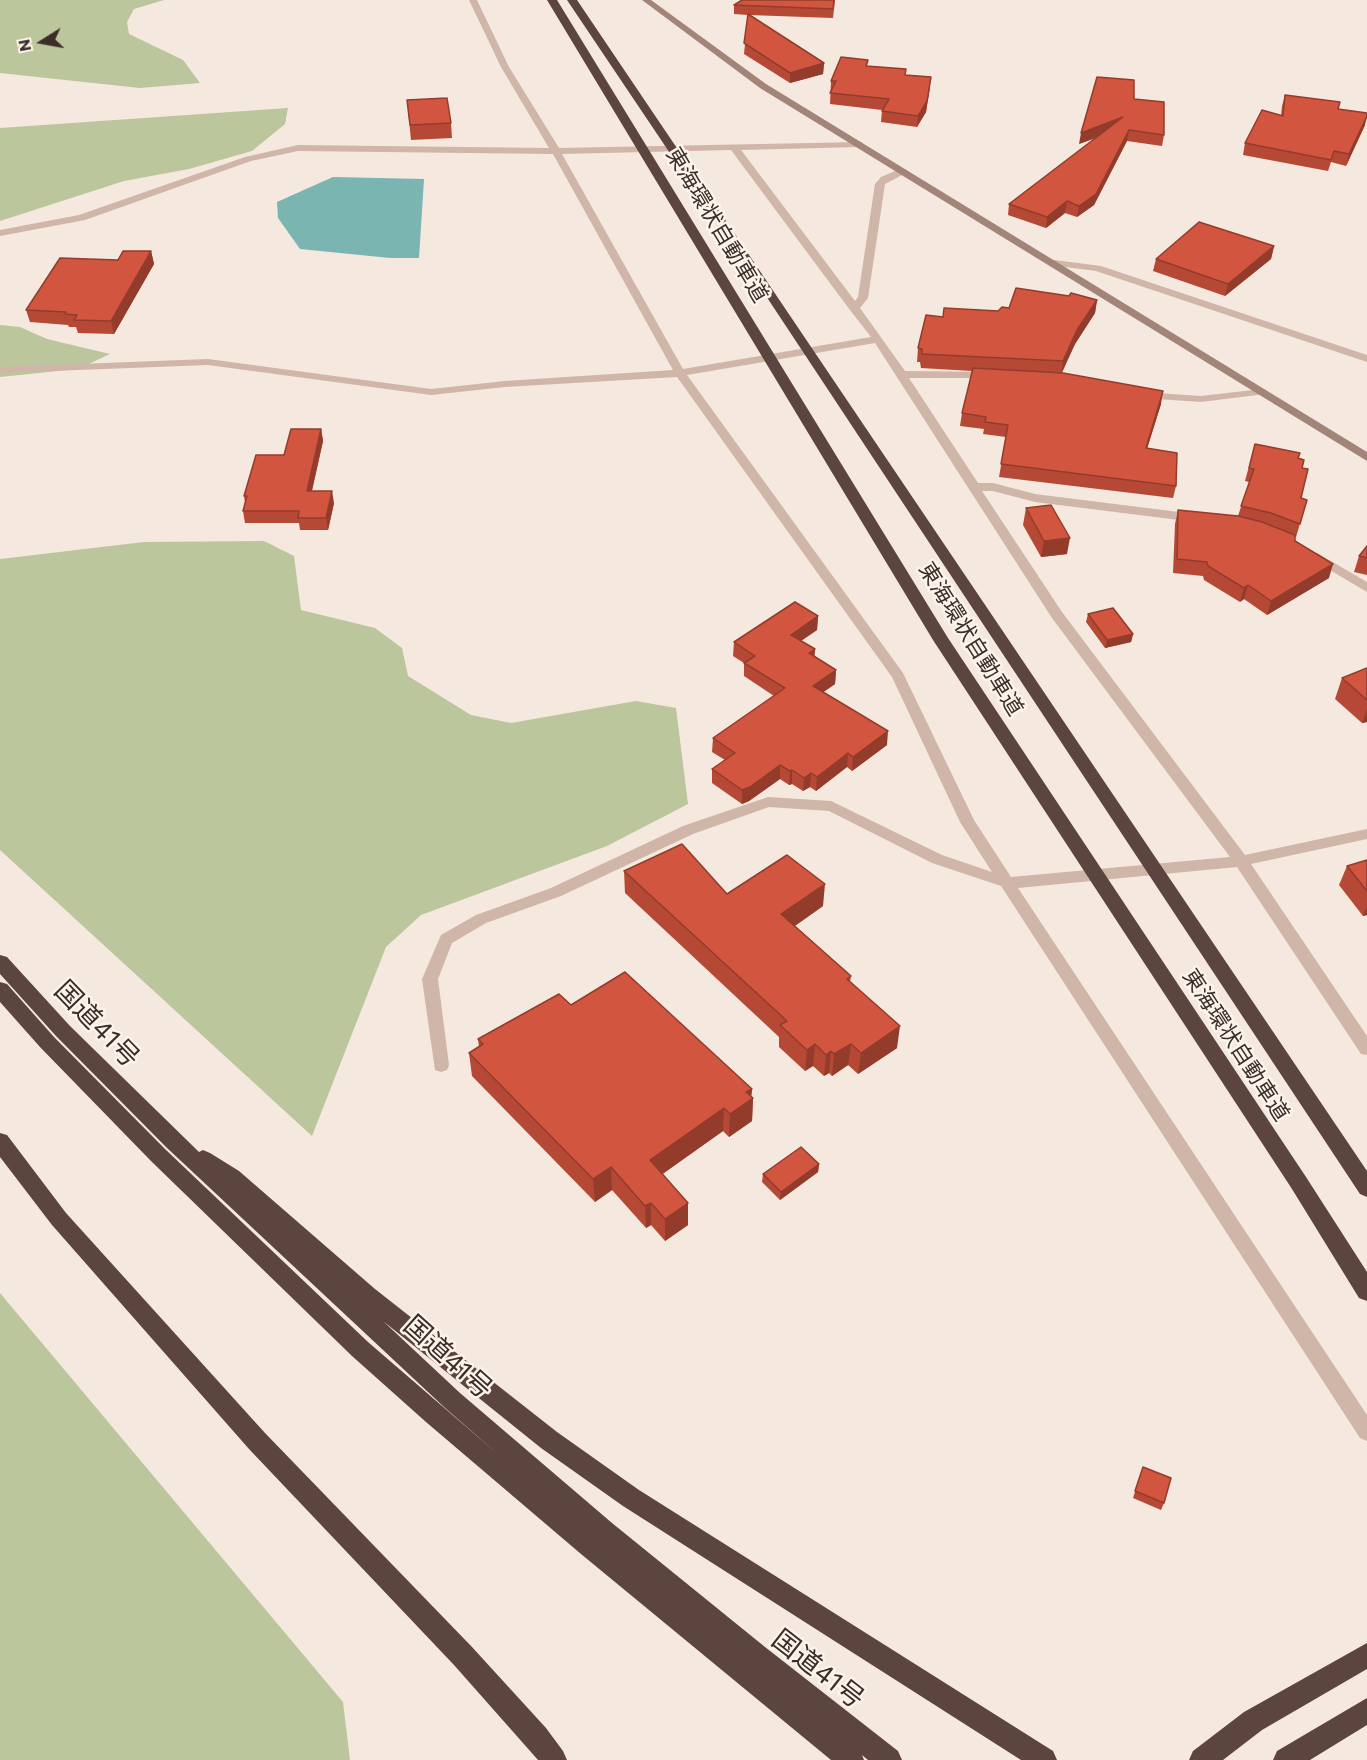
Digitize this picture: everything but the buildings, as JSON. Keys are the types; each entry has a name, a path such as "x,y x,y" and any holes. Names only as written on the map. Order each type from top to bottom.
{"highway":[{"name":"東海環状自動車道","path":"552,0 941,640 1299,1183 1367,1291"},
{"name":"東海環状自動車道","path":"572,0 1367,1188"},
{"name":"国道41号","path":"0,962 63,1031 173,1141 452,1400 756,1656 889,1760"},
{"name":"国道41号","path":"0,989 55,1050 158,1155 368,1357 589,1546 851,1760"},
{"path":"0,1141 59,1219 127,1296 257,1441 464,1656 537,1737 554,1760"},
{"path":"173,1141 232,1177 367,1296 549,1440 631,1498 1044,1760"},
{"path":"1202,1760 1253,1721 1367,1655"},
{"path":"1286,1760 1367,1711"}],"street":[{"path":"473,0 505,67 556,151 680,373 898,676 967,822 1367,1432"},
{"path":"646,0 763,86 1367,457"},
{"path":"0,234 54,225 108,210 248,159 280,151 318,147 556,151 859,144"},
{"path":"734,147 878,339 1057,615 1241,861 1367,1049"},
{"path":"854,308 863,298 880,184 884,179 903,171"},
{"path":"1054,263 1097,268 1367,359"},
{"path":"0,370 208,362 431,392 505,384 680,373 878,339"},
{"path":"900,375 929,373 1007,376"},
{"path":"1127,392 1201,399 1261,392"},
{"path":"976,487 993,487 1035,498 1204,519"},
{"path":"1306,550 1367,588"},
{"path":"441,1065 430,979 446,939 481,919 556,892 688,830 768,802 831,806 937,860 1008,883 1241,861 1367,834"}],"green space":[{"path":"0,0 164,0 134,9 127,22 129,34 183,60 200,83 140,88 0,73"},
{"path":"288,108 285,124 252,151 189,169 124,181 0,221 0,128"},
{"path":"0,325 20,327 47,339 110,354 78,369 0,377"},
{"path":"264,541 294,556 301,610 375,628 402,648 408,676 471,715 511,723 636,701 676,708 688,804 607,846 421,915 386,947 312,1136 0,850 0,559 144,542"},
{"path":"0,1293 343,1702 350,1760 0,1760"}],"water":[{"path":"333,177 424,179 419,258 390,258 300,249 278,218 277,202"}]}
